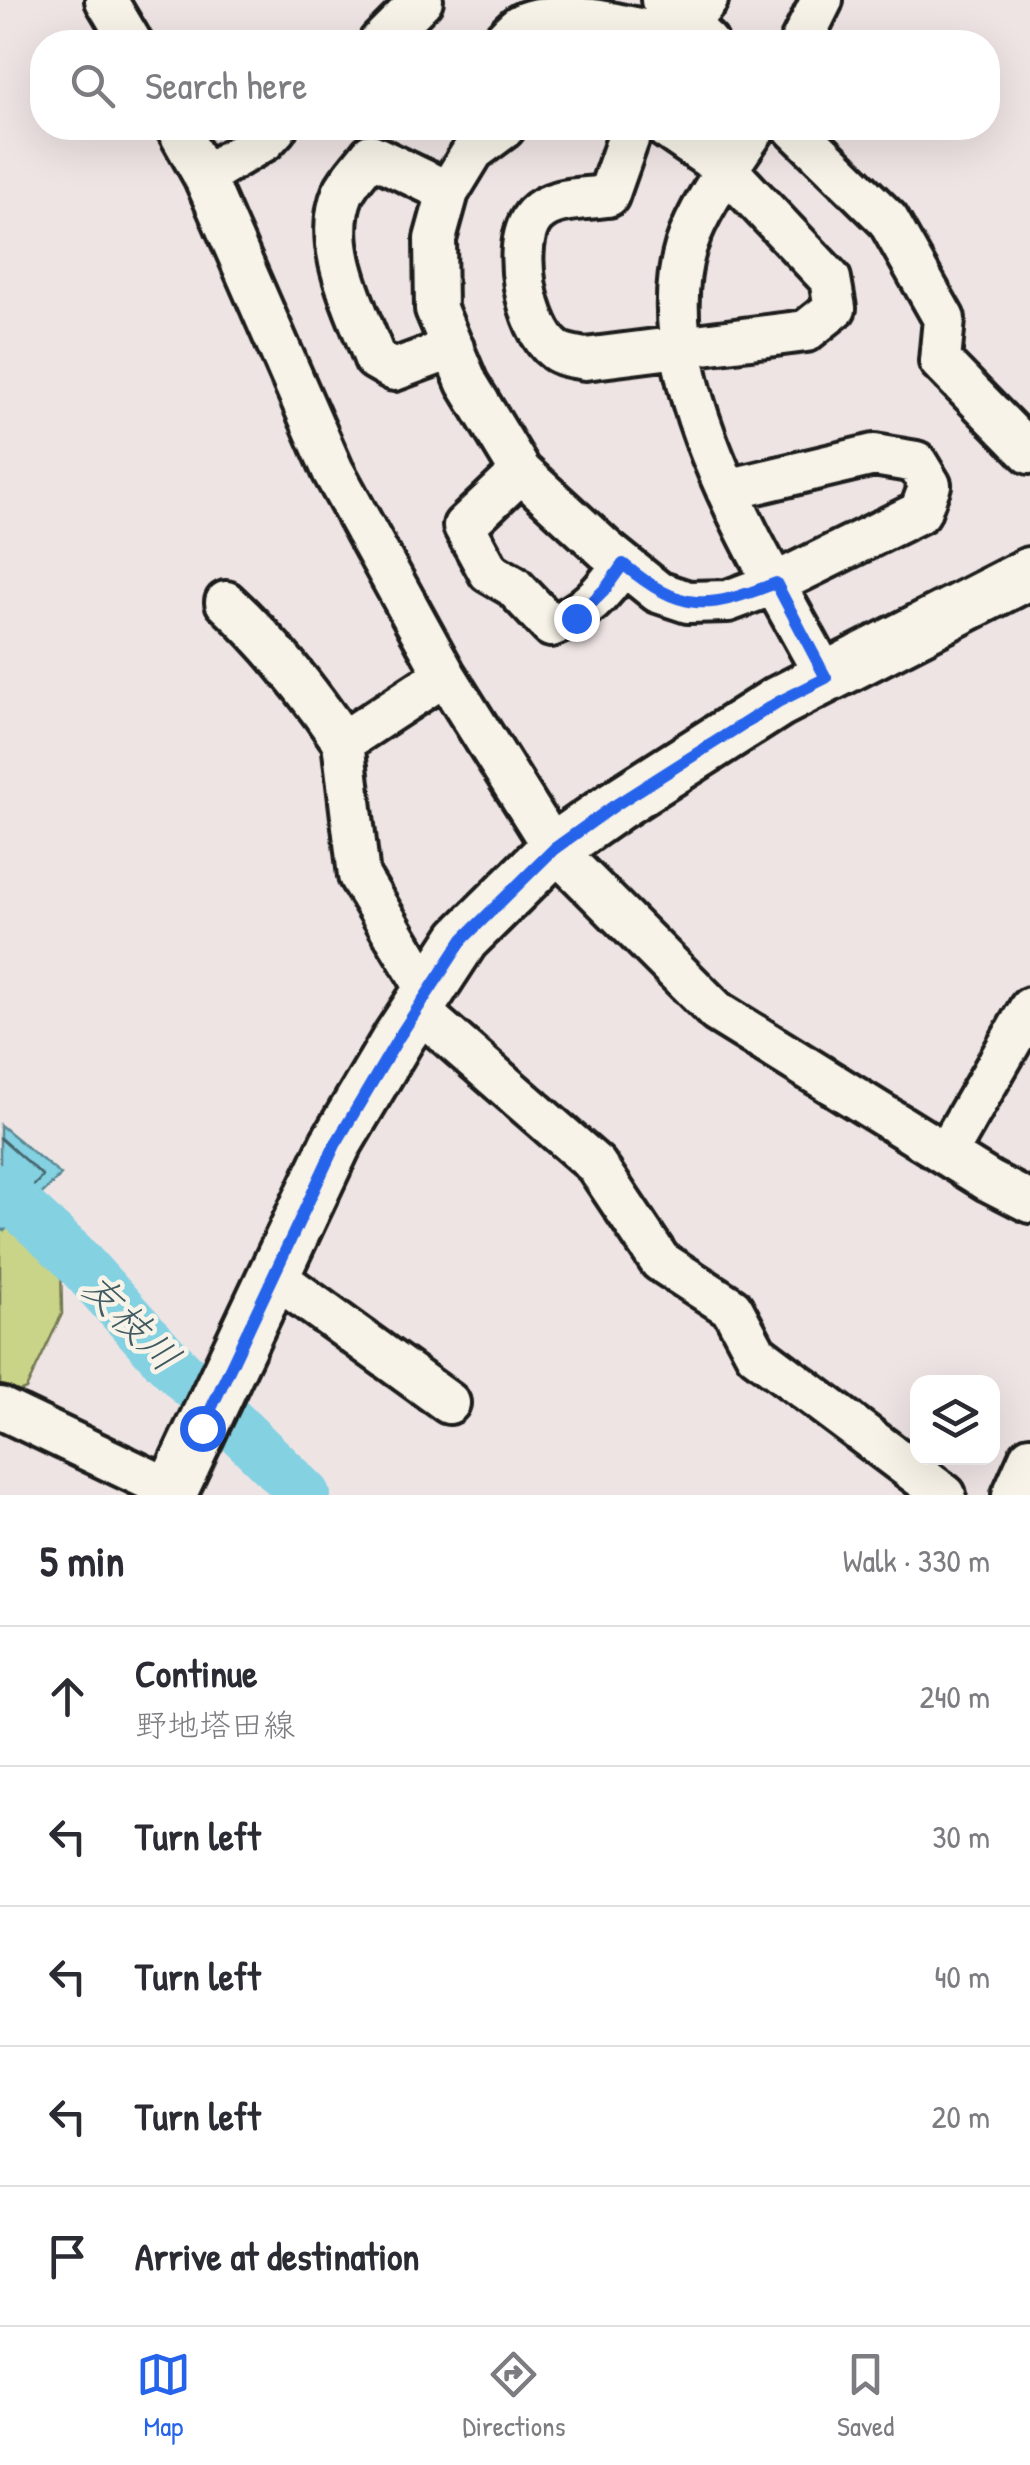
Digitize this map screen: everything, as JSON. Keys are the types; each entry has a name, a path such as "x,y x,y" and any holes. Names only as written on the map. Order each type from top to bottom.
{"main road":[{"path":"171,1493 335,1145 463,939 554,849 614,806 762,712 1030,573"}],"street":[{"path":"392,30 422,0"},
{"path":"807,30 822,0"},
{"path":"515,30 521,24 565,17 616,22 645,30"},
{"path":"184,140 204,176 333,471 445,674 554,849 717,1012 775,1051 1030,1202"},
{"path":"204,176 265,140"},
{"path":"488,140 473,151 448,192 435,239 436,308 468,383 521,472 658,592 688,602 728,601 776,583 920,512 930,485 916,462 874,456 727,490"},
{"path":"628,140 608,196 554,202 533,216 523,240 522,276 540,334 557,352 584,359 806,331 835,308 830,279 727,170 683,140"},
{"path":"747,140 687,245 678,292 680,348 712,462 826,678"},
{"path":"806,140 888,220 944,319 940,361 1030,453"},
{"path":"448,192 371,155 344,192 337,222 339,259 375,359 394,370 453,348"},
{"path":"521,472 464,526 489,572 513,586 551,626 576,618 623,564"},
{"path":"226,602 267,640 309,691 342,742 359,876 422,1000 596,1164 660,1261 732,1308 756,1353 945,1495"},
{"path":"342,742 445,674"},
{"path":"946,1154 1030,1008"},
{"path":"274,1276 449,1403"},
{"path":"0,1408 171,1493"},
{"path":"1013,1495 1030,1457"}],"green space":[{"path":"0,1185 61,1260 62,1314 26,1389 0,1400"}],"water":[{"path":"0,1125 61,1175 4,1231 0,1227"}],"waterway":[{"name":"友枝川","path":"0,1189 72,1255 165,1358 306,1495"}],"route":[{"path":"202,1428 335,1145 463,939 554,849 614,806 778,702 826,678 776,583 728,601 688,602 658,592 623,564 576,618"}]}
